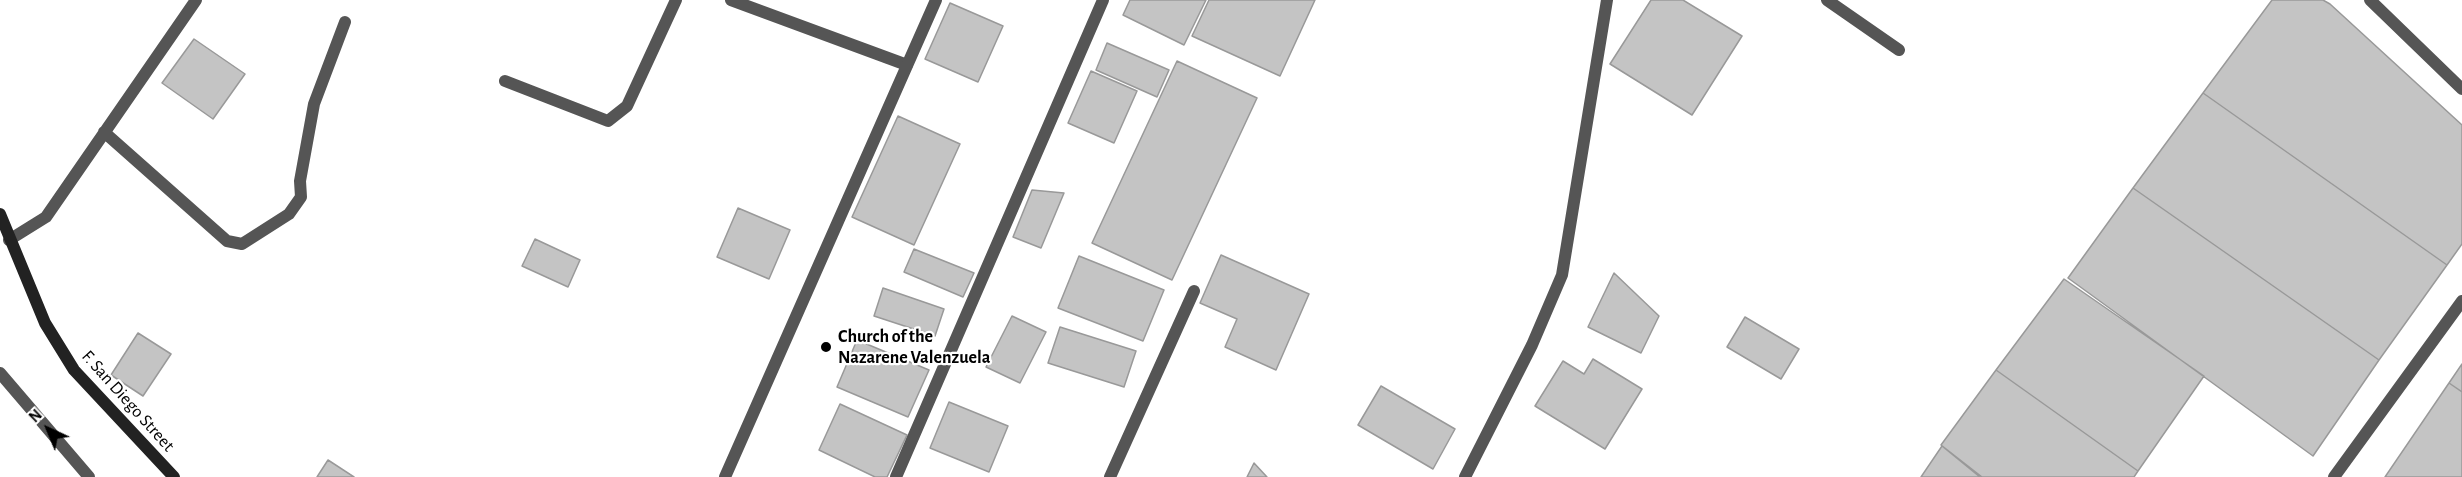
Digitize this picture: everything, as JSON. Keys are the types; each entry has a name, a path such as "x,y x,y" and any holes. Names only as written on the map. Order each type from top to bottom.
{"street":[{"path":"9,240 46,217 196,0"},
{"path":"505,81 608,121 627,106 676,0"},
{"path":"731,0 907,65"},
{"path":"725,477 936,0"},
{"path":"896,477 1103,0"},
{"path":"1466,477 1532,345 1562,275 1606,0"},
{"path":"1827,0 1899,50"},
{"path":"2370,0 2462,89"},
{"path":"104,132 227,241 242,244 289,214 301,197 300,181 314,104 345,22"},
{"name":"F. San Diego Street","path":"0,214 45,323 74,370 174,477"},
{"path":"1110,477 1194,291"},
{"path":"2334,477 2462,301"},
{"path":"0,373 89,477"}],"building":[{"path":"1130,0 1206,0 1184,45 1123,15"},
{"path":"1209,0 1315,0 1280,76 1192,36"},
{"path":"1651,0 1683,0 1742,36 1692,115 1610,64"},
{"path":"2272,0 2323,0 2330,4 2462,125 2462,244 2447,265 2203,93"},
{"path":"950,3 1003,26 978,82 925,59"},
{"path":"194,39 245,74 213,119 162,83"},
{"path":"1107,43 1169,70 1157,97 1096,70"},
{"path":"1177,61 1257,98 1172,280 1092,243"},
{"path":"1091,71 1137,91 1114,143 1068,123"},
{"path":"2203,93 2447,265 2379,360 2133,188"},
{"path":"898,116 960,144 914,245 852,217"},
{"path":"2133,188 2379,360 2313,456 2068,278"},
{"path":"1032,190 1064,193 1041,248 1013,237"},
{"path":"738,208 790,230 769,279 717,257"},
{"path":"535,239 580,260 568,287 522,266"},
{"path":"914,249 974,273 963,297 904,272"},
{"path":"1221,255 1309,294 1276,370 1225,347 1237,319 1200,303"},
{"path":"1079,256 1164,290 1143,341 1058,308"},
{"path":"1614,273 1659,316 1641,353 1588,327"},
{"path":"2064,279 2204,376 2138,471 1996,370"},
{"path":"883,288 944,309 935,336 874,316"},
{"path":"1012,316 1046,332 1020,383 986,367"},
{"path":"1745,317 1799,349 1781,379 1727,347"},
{"path":"1060,327 1136,351 1124,387 1048,363"},
{"path":"138,333 171,354 143,396 111,375"},
{"path":"857,340 929,370 908,417 837,387"},
{"path":"1593,359 1642,389 1605,449 1535,406 1563,361 1584,374"},
{"path":"2462,364 2462,392 2449,383"},
{"path":"1996,370 2138,471 2134,477 1982,477 1941,445"},
{"path":"2449,383 2462,392 2462,477 2385,477"},
{"path":"1381,386 1455,429 1433,469 1358,425"},
{"path":"949,402 1008,426 989,472 930,448"},
{"path":"840,404 907,435 887,477 875,477 819,450"},
{"path":"1942,446 1980,477 1921,477"},
{"path":"328,460 354,477 317,477"},
{"path":"1254,463 1267,477 1247,477"}],"place":[{"name":"Church of the Nazarene Valenzuela","path":"826,347"}]}
